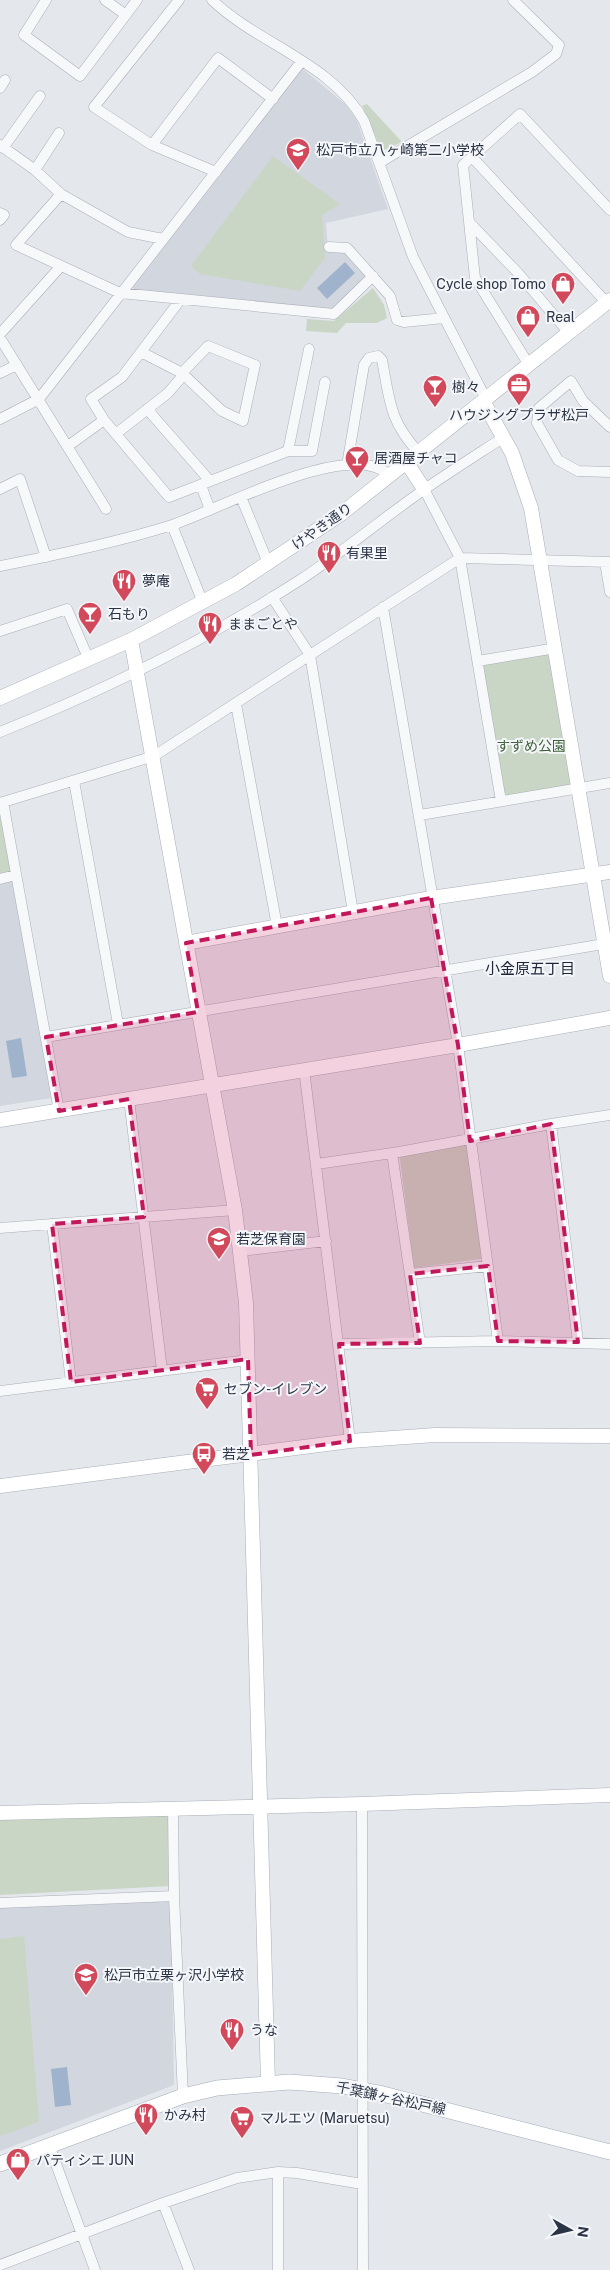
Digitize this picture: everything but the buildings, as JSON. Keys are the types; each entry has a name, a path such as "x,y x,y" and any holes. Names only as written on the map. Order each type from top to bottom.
{"main road":[{"name":"千葉鎌ヶ谷松戸線","path":"0,2164 183,2096 217,2088 268,2083 316,2083 361,2089 610,2152"}],"street":[{"path":"46,0 24,35 80,76 137,0"},
{"path":"105,0 126,15"},
{"path":"179,0 94,107 152,144 216,172"},
{"path":"212,0 332,82 357,109 364,121 413,257 504,436 529,500 541,560 593,875 607,943 610,976"},
{"path":"379,163 532,72 556,54 559,45 513,0"},
{"path":"152,144 218,58 273,99"},
{"path":"0,419 39,400 120,293 301,62"},
{"path":"40,96 2,146 35,170 61,194 128,232 163,239"},
{"path":"529,365 475,278 462,165 520,114 610,210"},
{"path":"35,170 60,133"},
{"path":"472,157 608,302"},
{"path":"61,194 16,245 120,293 334,314 373,276"},
{"path":"0,213 4,215 0,220"},
{"path":"469,222 518,273 569,333"},
{"path":"329,248 346,248 373,276 390,296 398,320 404,322 444,318"},
{"path":"0,334 61,266"},
{"path":"181,299 122,377 91,399 104,420 117,433 169,497 288,451 312,451 324,382"},
{"name":"けやき通り","path":"0,698 131,640 203,602 268,563 341,514 608,302"},
{"path":"0,338 106,509"},
{"path":"117,433 168,393 180,380 182,374 208,346 255,365 242,421 222,411 182,374 142,352"},
{"path":"288,451 309,349"},
{"path":"347,465 364,365 369,358 378,356 382,360 393,415 399,429 419,453"},
{"path":"0,373 17,365"},
{"path":"610,427 584,401 571,381 539,408 536,423 558,460 586,473 610,472"},
{"path":"146,409 206,483 210,510"},
{"path":"68,446 104,420"},
{"path":"0,732 138,672 188,646 272,597 355,542 424,489 504,436"},
{"path":"407,463 424,489 460,558 501,801"},
{"path":"0,566 95,546 172,525 299,475 347,465 378,467 390,476"},
{"path":"0,489 20,478 46,557"},
{"path":"241,497 268,563"},
{"path":"172,525 203,602"},
{"path":"59,1111 1,803 154,756 460,558 608,562 610,592"},
{"path":"272,597 310,655 353,912"},
{"path":"383,607 420,815 431,898 446,970 458,1045 498,1341"},
{"path":"0,631 67,609 89,660"},
{"path":"131,640 154,756 235,1210 246,1303 268,2083"},
{"path":"478,662 556,648"},
{"path":"236,704 277,926"},
{"path":"74,781 118,1024"},
{"path":"420,815 610,784"},
{"path":"186,943 431,898 610,872"},
{"path":"0,879 16,875"},
{"path":"46,1038 118,1024 607,943"},
{"path":"0,1120 458,1045 610,1018"},
{"path":"304,1069 350,1441"},
{"path":"129,1099 162,1370"},
{"path":"317,1164 470,1141 551,1124 610,1115"},
{"path":"551,1124 578,1342"},
{"path":"392,1154 420,1343"},
{"path":"0,1228 235,1210"},
{"path":"52,1224 71,1382"},
{"path":"241,1251 326,1241"},
{"path":"410,1274 488,1266"},
{"path":"339,1344 498,1341 610,1344"},
{"path":"0,1391 248,1360"},
{"path":"0,1486 350,1441 435,1435 610,1436"},
{"path":"0,1813 362,1804 610,1795"},
{"path":"362,1804 361,2089 363,2270"},
{"path":"173,1808 174,1896 183,2096"},
{"path":"0,1902 174,1896"},
{"path":"49,2145 95,2270"},
{"path":"3,2266 218,2183 278,2172 315,2175 362,2184"},
{"path":"278,2172 278,2270"},
{"path":"163,2203 188,2270"}],"highlighted area":[{"path":"431,898 458,1045 470,1141 551,1124 578,1342 498,1341 488,1266 410,1274 420,1343 339,1344 350,1441 251,1455 248,1359 71,1382 52,1224 144,1217 129,1099 59,1111 46,1037 198,1012 186,943"}],"shaded area":[{"name":"松戸市立八ヶ崎第二小学校","path":"303,69 345,104 356,118 388,209 326,223 328,250 345,250 367,273 366,277 331,310 135,290 131,286 299,70"},
{"path":"10,881 14,883 52,1098 0,1106 0,883"},
{"name":"松戸市立栗ヶ沢小学校","path":"165,1901 171,1903 174,2085 0,2151 0,1908"}],"green space":[{"path":"367,104 402,142 382,151 362,106"},
{"path":"273,156 340,204 322,215 325,258 300,291 200,274 191,266"},
{"path":"373,288 384,305 387,318 377,323 346,323 337,333 306,331 307,319 334,321"},
{"name":"すずめ公園","path":"549,653 572,782 570,785 508,796 504,792 483,668 486,663"},
{"path":"0,811 12,868 9,872 0,874"},
{"path":"470,1141 487,1258 414,1268 399,1152"},
{"path":"165,1814 169,1819 171,1886 0,1895 0,1819"},
{"path":"24,1936 39,2122 0,2136 0,1939"}],"water":[{"path":"345,262 355,273 327,299 317,288"},
{"path":"21,1038 27,1076 12,1078 6,1041"},
{"path":"67,2067 71,2105 55,2107 51,2069"}],"place":[{"name":"松戸市立八ヶ崎第二小学校","path":"298,171"},
{"name":"Cycle shop Tomo","path":"563,305"},
{"name":"Real","path":"528,338"},
{"name":"ハウジングプラザ松戸","path":"519,406"},
{"name":"樹々","path":"435,408"},
{"name":"居酒屋チャコ","path":"357,479"},
{"name":"有果里","path":"329,574"},
{"name":"夢庵","path":"124,602"},
{"name":"石もり","path":"90,635"},
{"name":"ままごとや","path":"210,645"},
{"name":"若芝保育園","path":"219,1260"},
{"name":"セブン-イレブン","path":"207,1410"},
{"name":"若芝","path":"204,1475"},
{"name":"松戸市立栗ヶ沢小学校","path":"86,1996"},
{"name":"うな","path":"232,2051"},
{"name":"かみ村","path":"146,2136"},
{"name":"マルエツ (Maruetsu)","path":"242,2139"},
{"name":"パティシエ JUN","path":"18,2181"}],"district":[{"name":"小金原五丁目","path":"530,968"}]}
